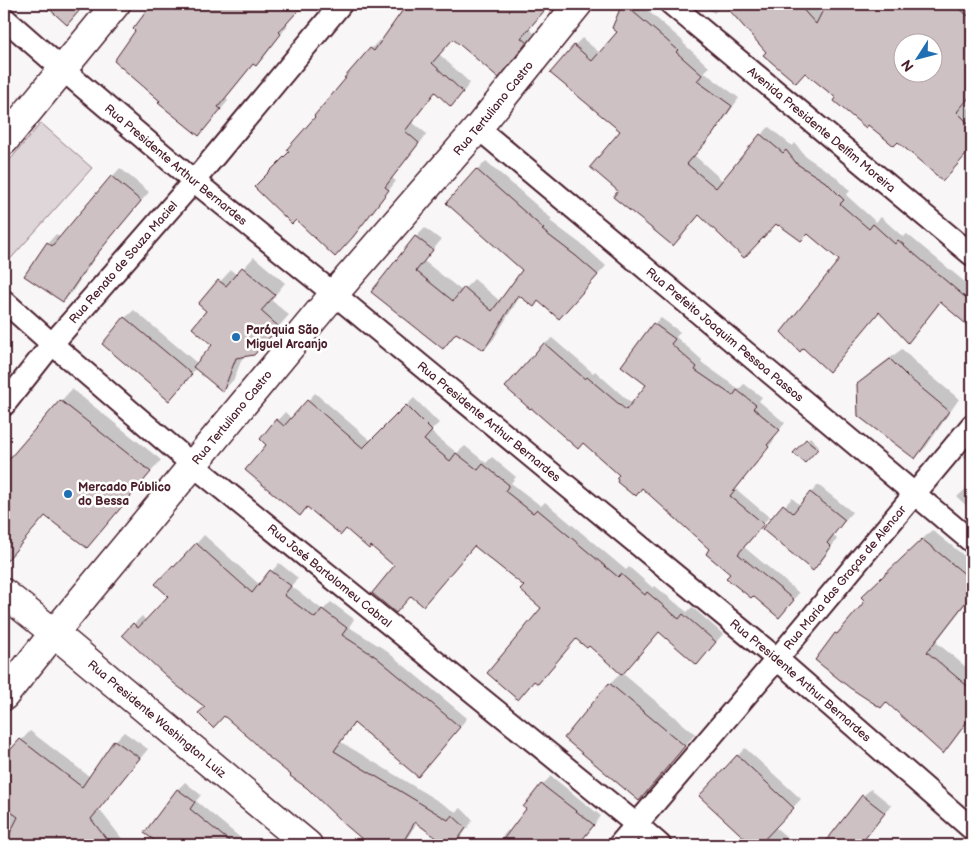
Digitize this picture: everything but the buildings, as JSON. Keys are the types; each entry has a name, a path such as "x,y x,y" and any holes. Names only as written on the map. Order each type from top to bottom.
{"street":[{"path":"4,141 116,4"},
{"name":"Rua Renato de Souza Maciel","path":"4,405 52,344 194,181 340,4"},
{"name":"Rua Tertuliano Castro","path":"4,696 334,294 478,128 578,4"},
{"name":"Avenida Presidente Delfim Moreira","path":"671,4 972,255"},
{"name":"Rua Presidente Arthur Bernardes","path":"4,18 194,181 777,659 972,829"},
{"name":"Rua Prefeito Joaquim Pessoa Passos","path":"478,128 972,542"},
{"name":"Rua José Bartolomeu Cabral","path":"4,301 193,465 660,845"},
{"name":"Rua Maria das Graças de Alencar","path":"619,845 972,425"},
{"name":"Rua Presidente Washington Luiz","path":"4,593 308,845"}],"shaded area":[{"path":"41,123 92,168 5,265 4,167"}],"place":[{"name":"Paróquia São Miguel Arcanjo","path":"236,337"},
{"name":"Mercado Público do Bessa","path":"68,494"}]}
